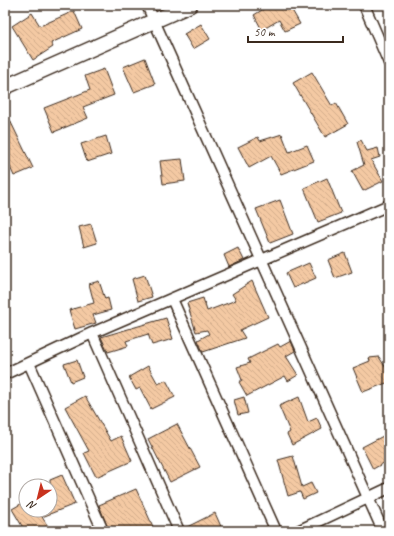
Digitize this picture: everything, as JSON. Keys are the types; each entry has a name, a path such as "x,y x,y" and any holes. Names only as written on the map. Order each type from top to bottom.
{"main road":[{"path":"5,87 190,5"}],"street":[{"path":"147,5 383,531"},
{"path":"364,5 389,63"},
{"path":"5,374 92,333 389,205"},
{"path":"172,299 276,531"},
{"path":"92,333 179,531"},
{"path":"29,363 103,531"},
{"path":"298,531 389,488"}],"building":[{"path":"270,5 289,5 300,24 285,31 279,20 262,30 254,15"},
{"path":"74,11 82,29 51,43 53,47 33,60 12,26 32,13 40,26"},
{"path":"201,24 210,39 193,49 184,34"},
{"path":"145,58 155,84 134,92 123,67"},
{"path":"104,69 114,95 83,107 88,118 54,132 44,108 90,90 85,76"},
{"path":"312,72 332,106 336,103 348,124 325,137 293,83"},
{"path":"5,110 33,168 14,176 5,156"},
{"path":"282,134 289,152 307,145 314,161 281,174 271,156 249,168 238,147 258,137 260,141"},
{"path":"106,136 111,154 87,162 81,144"},
{"path":"361,140 367,151 378,148 380,157 371,160 383,181 363,191 352,171 364,165 357,142"},
{"path":"182,159 185,181 163,184 160,161"},
{"path":"327,178 341,213 318,222 304,188"},
{"path":"280,200 293,234 270,243 256,209"},
{"path":"91,224 97,243 84,247 79,227"},
{"path":"238,248 244,260 229,267 224,255"},
{"path":"345,253 352,272 335,278 328,260"},
{"path":"309,263 316,278 293,288 286,273"},
{"path":"145,275 152,297 138,301 132,279"},
{"path":"99,281 105,299 108,298 111,310 93,315 96,323 75,329 69,310 94,303 89,284"},
{"path":"252,281 268,317 240,330 245,338 203,352 198,340 209,334 207,330 196,332 187,303 203,298 207,311 236,300 232,294"},
{"path":"166,318 173,339 152,345 148,334 126,341 128,346 108,352 101,337"},
{"path":"291,341 295,351 286,356 298,375 288,381 285,376 247,396 239,382 242,380 237,367 250,363 248,359 278,344 280,347"},
{"path":"379,357 386,368 389,367 389,382 363,392 353,368 370,361 369,358"},
{"path":"77,360 83,377 71,382 64,364"},
{"path":"148,366 158,384 166,380 175,397 151,409 140,388 136,390 129,377"},
{"path":"85,396 111,441 121,436 132,461 96,477 84,453 89,451 65,407"},
{"path":"244,397 248,413 238,415 234,400"},
{"path":"299,397 308,422 317,418 322,429 292,445 287,434 290,432 279,406"},
{"path":"177,424 200,467 170,482 148,439"},
{"path":"385,435 389,444 389,460 373,469 362,447"},
{"path":"293,456 302,487 311,483 316,493 303,499 300,492 288,496 278,460"},
{"path":"62,475 75,504 58,511 58,478 55,478"},
{"path":"136,489 155,531 109,531 99,505"},
{"path":"18,506 18,518 43,518 51,531 25,531 12,509"},
{"path":"215,513 223,531 185,531 185,528"}]}
